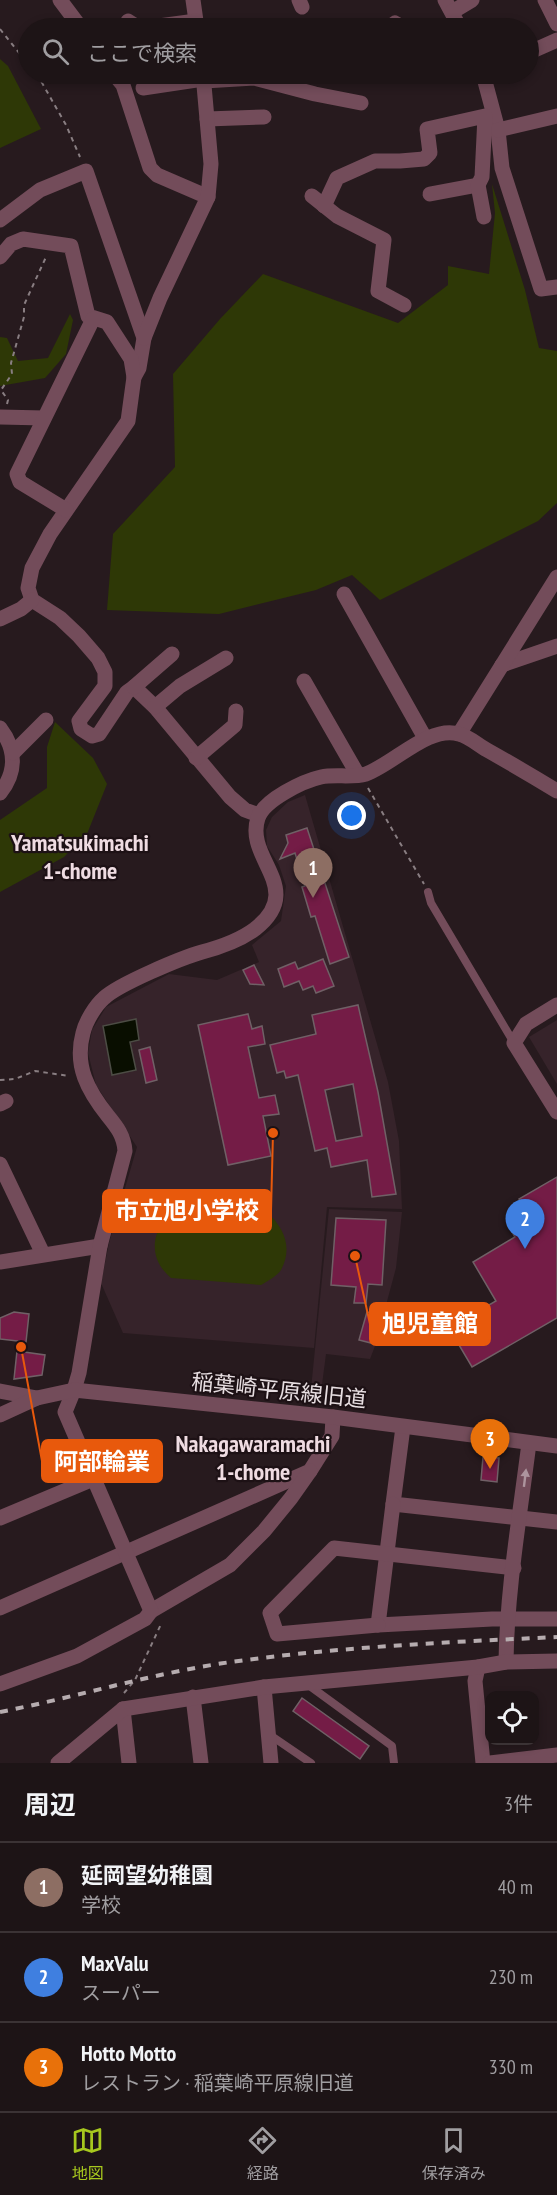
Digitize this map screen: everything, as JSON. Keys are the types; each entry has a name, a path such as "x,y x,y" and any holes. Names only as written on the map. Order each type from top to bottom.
{"street":[{"path":"60,0 74,18"},
{"path":"193,0 196,18"},
{"path":"449,6 472,0"},
{"path":"545,0 557,24"},
{"path":"539,48 557,40"},
{"path":"122,84 150,168 157,175 208,197"},
{"path":"143,88 167,84"},
{"path":"172,654 127,693 99,734 92,736 85,734 79,721 105,686 105,672 98,658 79,636 60,618 32,600 28,588 32,568 66,510 128,421 144,338 160,297 208,197 211,164 204,84"},
{"path":"277,84 360,103"},
{"path":"477,84 494,166 502,168"},
{"path":"486,84 498,130 502,168 541,289 557,287"},
{"path":"484,218 478,185 482,177 485,116"},
{"path":"404,305 378,291 384,240 337,216 318,201 337,178 375,161 424,159 430,153 427,129 430,126 485,116"},
{"path":"498,130 557,116"},
{"path":"207,119 264,117"},
{"path":"0,220 40,190 86,171 144,338"},
{"path":"430,194 478,185"},
{"path":"0,257 17,240 22,239 71,246 88,316 107,322 130,359 135,376"},
{"path":"66,510 20,482 17,474 93,319"},
{"path":"3,418 44,418"},
{"path":"459,734 557,577"},
{"path":"344,594 425,738"},
{"path":"0,619 21,609 32,600"},
{"path":"501,665 557,646"},
{"path":"155,707 180,686 226,658"},
{"path":"304,681 359,775"},
{"path":"134,687 155,707 230,797 245,810 259,815"},
{"path":"196,758 235,725 236,711"},
{"path":"13,753 46,720"},
{"path":"0,728 9,740 13,753 12,772 0,793"},
{"path":"151,1611 65,1412 79,1373 100,1246 125,1151 125,1142 120,1131 90,1092 84,1079 80,1056 83,1031 94,1009 105,997 142,977 201,952 238,940 256,928 271,913 277,894 255,829 259,815 274,800 297,786 322,777 359,775 392,761 425,738 439,733 459,734 557,791"},
{"path":"557,1005 526,1024 514,1043 557,1112"},
{"path":"0,1164 43,1254"},
{"path":"0,1262 100,1246"},
{"name":"稲葉崎平原線旧道","path":"0,1415 37,1398 74,1389 333,1417 557,1446"},
{"path":"0,1390 37,1398"},
{"path":"0,1684 77,1656 145,1618 151,1611 230,1565 264,1531 310,1471 332,1436 333,1417"},
{"path":"378,1625 403,1427"},
{"path":"506,1662 514,1568 529,1443"},
{"path":"0,1608 310,1471"},
{"path":"0,1518 93,1479"},
{"path":"393,1504 557,1522"},
{"path":"514,1568 334,1548 270,1613 277,1634 378,1625 557,1619"},
{"path":"58,1763 123,1709 264,1687 506,1662 557,1662"},
{"path":"478,1666 475,1681 483,1763"},
{"path":"264,1687 272,1763"},
{"path":"193,1697 201,1763"},
{"path":"123,1709 129,1763"},
{"path":"490,1763 557,1755"}],"lane":[{"path":"428,892 431,903 514,1043"},
{"path":"306,1683 392,1746 394,1763"},
{"path":"268,1734 311,1763"}],"path":[{"path":"0,29 18,52"},
{"path":"43,84 66,125 86,171"},
{"path":"3,418 8,400 1,390 12,374 11,363 24,317 24,304 52,244"},
{"path":"359,775 428,892"},
{"path":"0,1080 15,1079 35,1071 84,1079"},
{"path":"124,1693 135,1680 162,1622 169,1617"}],"shaded area":[{"path":"305,795 388,1082 399,1141 402,1209 327,1207 314,1348 123,1333 101,1283 109,1243 137,1147 96,1085 88,1053 92,1030 106,1007 169,974 217,980 259,962 252,945 281,921 286,886 279,865 267,846 266,830 272,817 288,802"},
{"path":"136,1019 139,1040 130,1042 136,1070 112,1075 103,1026"},
{"path":"557,1020 557,1084 529,1037"},
{"path":"329,1209 402,1212 396,1268 370,1359 326,1354 320,1400 310,1399"}],"green space":[{"path":"0,59 8,66 41,129 0,148"},
{"path":"492,184 525,290 539,348 557,351 557,503 538,521 380,600 352,575 316,590 219,614 107,610 113,534 175,467 173,374 220,319 263,274 398,323 448,285 448,266 489,274 495,213"},
{"path":"70,314 73,320 66,354 45,378 0,386 0,337 7,338 18,361 48,358"},
{"path":"55,722 93,758 107,784 87,834 64,857 0,892 0,820 47,788 47,747"},
{"path":"183,1206 268,1213 278,1225 285,1239 285,1262 281,1270 261,1285 171,1278 162,1269 157,1259 156,1239 165,1220"}],"building":[{"path":"307,828 349,957 330,964 315,916 311,917 295,853 280,859 288,843 286,835"},
{"path":"323,959 334,986 316,993 313,986 303,990 299,981 284,987 278,969 295,962 298,969"},
{"path":"254,965 264,985 250,984 243,970"},
{"path":"358,1005 378,1092 396,1194 372,1197 367,1160 331,1167 327,1148 315,1151 298,1075 286,1078 284,1071 277,1073 270,1045 316,1034 312,1015","holes":["353,1084 362,1136 336,1141 325,1090"]},
{"path":"248,1014 252,1029 262,1026 265,1044 248,1047 259,1098 275,1095 279,1114 263,1116 271,1156 228,1165 198,1025"},
{"path":"150,1047 157,1080 146,1083 139,1050"},
{"path":"557,1177 557,1318 472,1367 449,1328 496,1301 473,1262 515,1237 508,1225 527,1214 519,1199"},
{"path":"336,1218 386,1220 382,1285 368,1284 366,1303 354,1303 356,1287 331,1285"},
{"path":"14,1312 29,1314 26,1342 0,1339 0,1318"},
{"path":"367,1312 380,1315 371,1343 359,1340"},
{"path":"17,1351 45,1355 42,1375 14,1379"},
{"path":"483,1457 499,1458 497,1482 481,1480"},
{"path":"302,1698 369,1746 360,1759 293,1711"}],"railway":[{"path":"0,1712 173,1672 231,1662 353,1649 557,1637"}],"place":[{"name":"延岡望幼稚園","path":"313,898"},
{"name":"市立旭小学校","path":"273,1133"},
{"name":"MaxValu","path":"525,1249"},
{"name":"旭児童館","path":"355,1256"},
{"name":"阿部輪業","path":"21,1347"},
{"name":"Hotto Motto","path":"490,1469"}],"district":[{"name":"Yamatsukimachi 1-chome","path":"80,856"},
{"name":"Nakagawaramachi 1-chome","path":"253,1457"}]}
